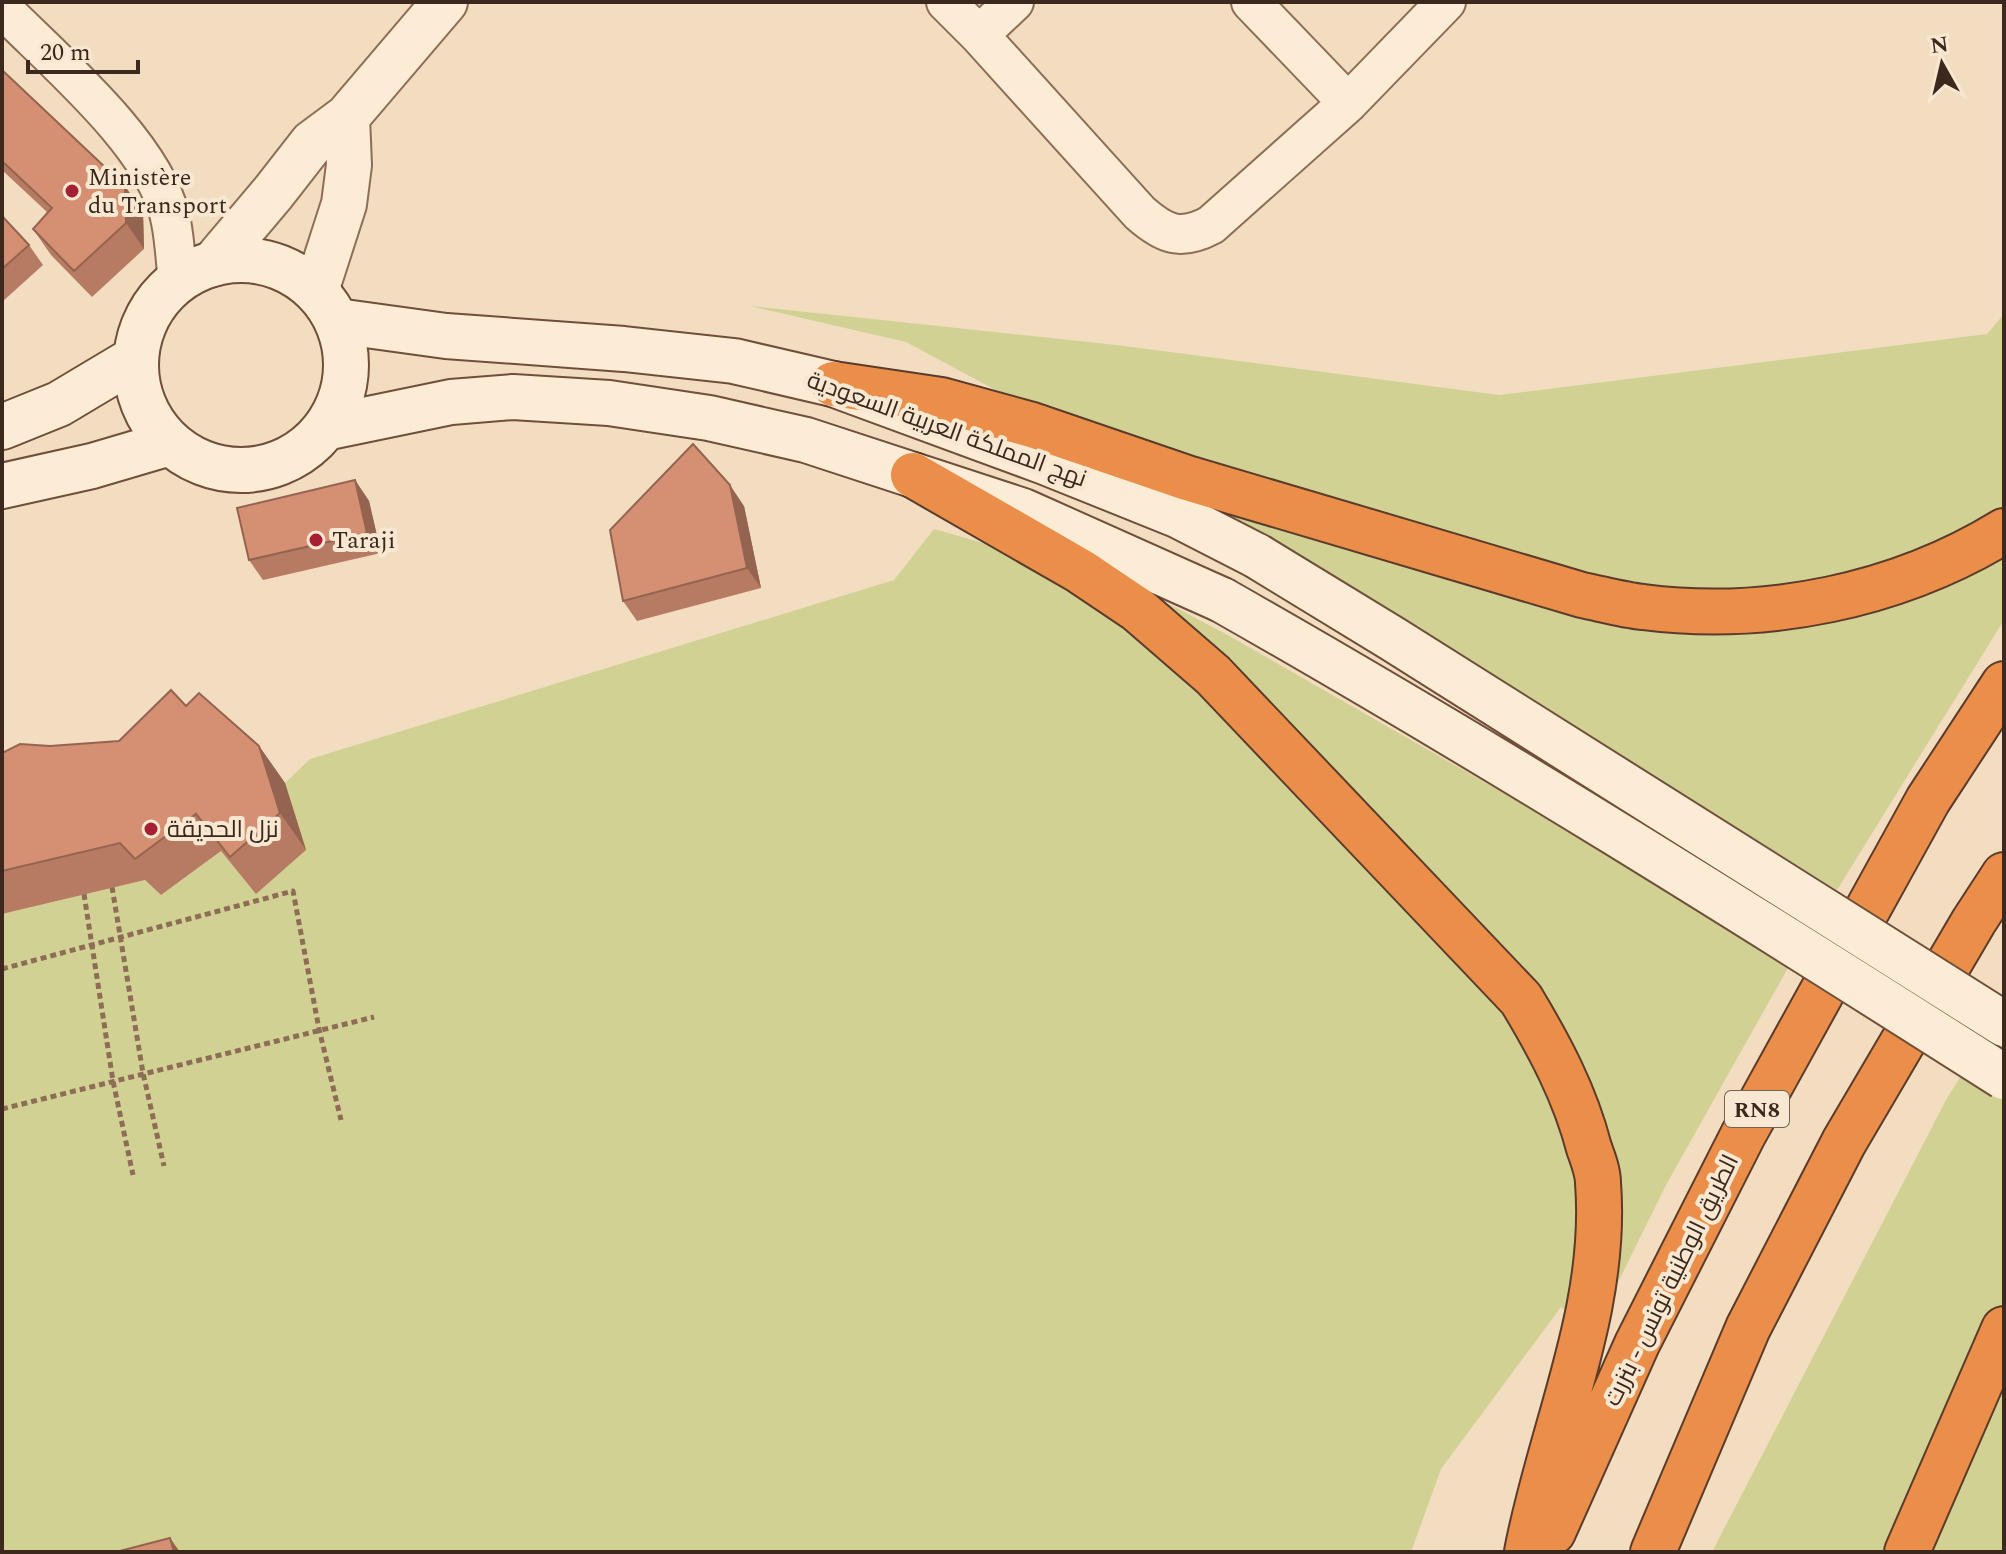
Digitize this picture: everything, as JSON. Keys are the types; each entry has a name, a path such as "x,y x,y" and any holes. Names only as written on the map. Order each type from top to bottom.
{"highway":[{"path":"833,384 941,400 1032,425 1187,478 1582,595 1642,607 1706,612 1829,601 1929,570 1975,549 2004,531"},
{"path":"913,475 1080,571 1138,610 1213,675 1521,999 1554,1054 1580,1114 1598,1181 1598,1244 1594,1285 1578,1355 1537,1499 1527,1552"},
{"name":"الطريق الوطنية تونس - بنزرت","path":"1545,1552 1637,1344 1743,1135 1928,800 2004,684"},
{"path":"1653,1552 1748,1328 1844,1142 2004,875"},
{"path":"1907,1552 2004,1329"}],"main road":[{"path":"347,117 349,165 327,306 345,348 346,376 340,403 325,428 308,447 285,461 261,468 236,470 212,466 190,457 170,443 150,418 139,389 136,358 142,329 157,303 195,273 312,143 347,117 445,2"},
{"name":"نهج المملكة العربية السعودية","path":"195,273 240,260 269,263 294,275 327,306 446,336 624,349 734,361 833,384 1045,462 1177,515 1257,556 1393,639 2004,1024"},
{"path":"2,427 59,404 136,358"},
{"path":"325,428 451,402 513,397 609,403 709,418 806,440 1023,511 1222,600 1403,702 2004,1077"},
{"path":"2,486 92,466 170,443"}],"street":[{"path":"946,2 1140,213 1157,228 1175,234 1195,233 1211,225 1348,103 1446,2"},
{"path":"979,35 1014,2"},
{"path":"1251,2 1348,103"},
{"path":"2,8 125,133 155,179 195,273"}],"path":[{"path":"112,887 143,1073 164,1166"},
{"path":"2,969 293,891 319,1029 341,1120"},
{"path":"84,894 113,1081 133,1175"},
{"path":"2,1109 374,1017"}],"shaded area":[{"path":"750,306 1116,345 1499,395 1987,334 2004,314 2004,620 1837,890 1275,540 906,342"},
{"path":"934,529 1136,587 1226,634 1793,959 1666,1185 1595,1329 1561,1307 1441,1469 1411,1552 2,1552 2,914 145,880 161,895 221,851 256,893 305,850 285,783 310,759 894,580"},
{"path":"2004,1006 2004,1552 1712,1552 1946,1100"}],"building":[{"name":"Ministère du Transport","path":"2,70 125,186 126,223 74,271 33,229 52,208 2,161"},
{"path":"2,216 29,245 2,269"},
{"path":"693,444 730,485 747,568 623,601 610,530"},
{"path":"355,480 367,533 249,560 237,508"},
{"name":"نزل الحديقة","path":"171,690 186,706 199,693 259,746 280,813 230,857 196,814 135,859 120,843 2,871 2,753 20,744 50,746 119,741"},
{"path":"170,1538 174,1552 116,1552"}],"place":[{"name":"Ministère du Transport","path":"72,191"},
{"name":"Taraji","path":"316,540"},
{"name":"نزل الحديقة","path":"151,829"}]}
